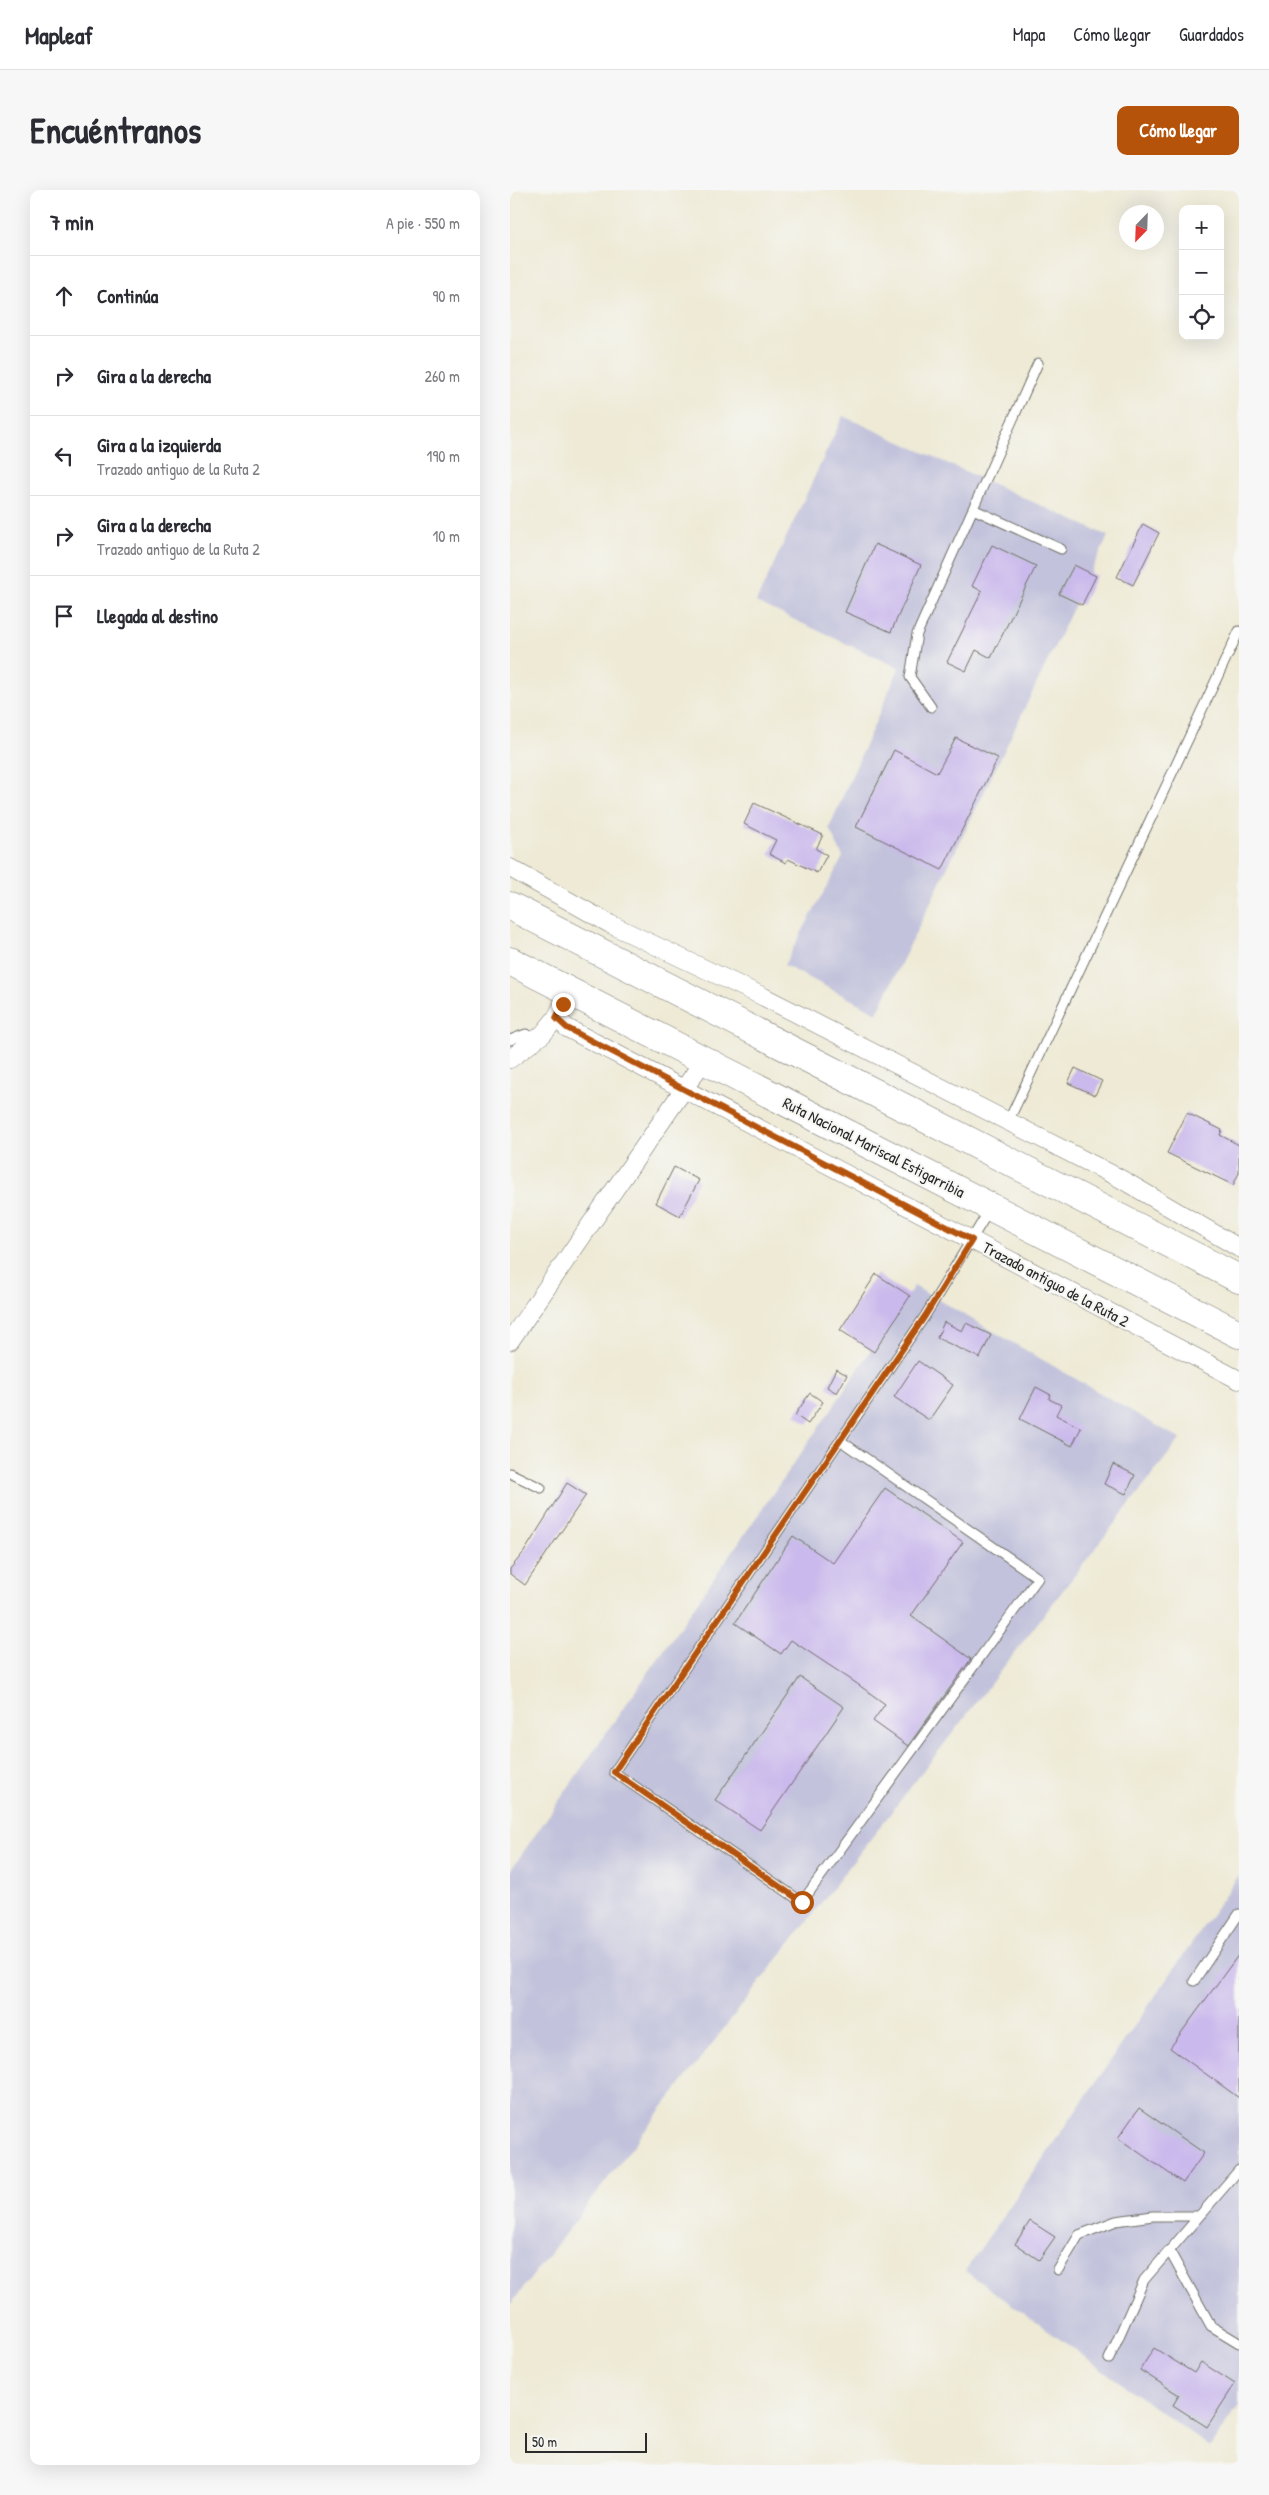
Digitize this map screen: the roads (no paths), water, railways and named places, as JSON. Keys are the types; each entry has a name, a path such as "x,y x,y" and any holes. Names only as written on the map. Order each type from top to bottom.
{"highway":[{"path":"510,906 1239,1279"},
{"name":"Ruta Nacional Mariscal Estigarribia","path":"510,961 1239,1334"}],"street":[{"path":"510,868 610,924 764,997 1121,1179 1239,1248"},
{"path":"510,1059 543,1034 556,1018 570,992"},
{"name":"Trazado antiguo de la Ruta 2","path":"556,1018 567,1028 1239,1380"},
{"path":"510,1341 704,1060"}],"lane":[{"path":"931,707 910,677 917,634 1038,363"},
{"path":"973,509 1061,549"},
{"path":"1008,1122 1177,767 1239,631"},
{"path":"510,1040 526,1034 536,1038"},
{"path":"841,1440 1038,1578 802,1902 614,1772 925,1316 992,1207"},
{"path":"510,1473 541,1488"},
{"path":"1194,1981 1239,1914"},
{"path":"1109,2359 1144,2280 1197,2216 1239,2170"},
{"path":"1058,2270 1079,2235 1101,2226 1116,2221 1153,2216 1197,2216"},
{"path":"1169,2250 1211,2326 1239,2342"}]}
